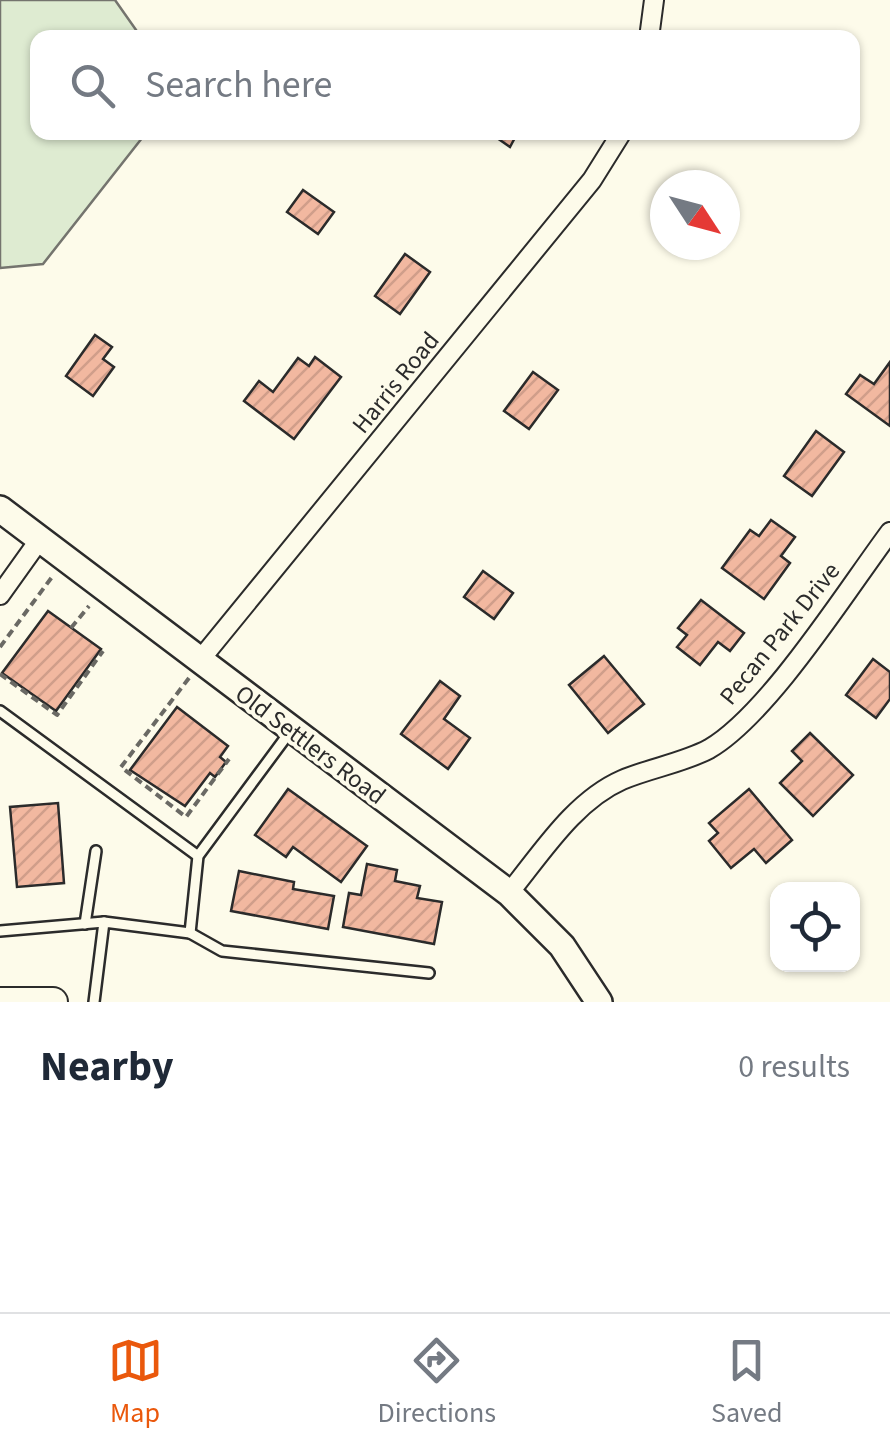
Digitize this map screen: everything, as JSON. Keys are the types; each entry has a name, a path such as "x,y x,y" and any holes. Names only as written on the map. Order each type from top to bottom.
{"main road":[{"name":"Old Settlers Road","path":"0,509 194,669 292,729 510,893 562,946 599,1002"},
{"path":"0,1002 53,1002"}],"street":[{"path":"649,30 654,0"},
{"name":"Harris Road","path":"194,669 592,180 617,140"},
{"name":"Pecan Park Drive","path":"510,893 570,819 594,798 618,781 708,749 747,718 890,532"},
{"path":"0,594 40,539"}],"lane":[{"path":"0,711 198,856"},
{"path":"190,933 198,856 292,729"},
{"path":"85,924 96,851"},
{"path":"94,1002 104,922"},
{"path":"0,931 104,922 190,933 222,952 429,973"}],"path":[{"path":"0,646 52,576"},
{"path":"72,628 88,606"},
{"path":"0,674 57,715 103,652"},
{"path":"194,669 121,767 186,817 229,759"}],"green space":[{"path":"0,0 115,0 136,30 30,30 30,140 140,140 43,264 0,268"}],"building":[{"path":"303,190 334,212 318,234 287,212"},
{"path":"405,254 430,272 400,314 375,296"},
{"path":"95,335 112,347 103,359 114,367 93,396 66,376"},
{"path":"315,357 341,377 294,439 244,401 259,381 273,392 298,358 309,366"},
{"path":"890,362 890,426 846,394 860,375 874,384"},
{"path":"533,372 558,390 529,429 504,411"},
{"path":"816,431 844,452 812,496 784,476"},
{"path":"771,520 795,537 781,556 790,563 764,599 722,568 750,530 759,536"},
{"path":"483,571 513,593 494,619 464,597"},
{"path":"701,600 744,633 730,651 718,642 700,665 677,647 687,635 678,628"},
{"path":"48,611 101,649 56,711 2,673"},
{"path":"604,656 644,704 608,733 569,685"},
{"path":"873,659 890,672 890,699 876,718 846,695"},
{"path":"440,681 460,696 444,719 470,738 448,769 401,734"},
{"path":"177,707 228,746 220,757 226,762 215,777 210,773 185,806 130,770"},
{"path":"810,733 853,775 813,816 780,783 802,761 792,751"},
{"path":"288,789 367,846 341,882 293,847 286,857 255,835"},
{"path":"749,789 792,840 766,863 754,849 731,868 709,841 718,833 709,823"},
{"path":"58,803 64,883 17,887 10,807"},
{"path":"367,864 397,870 395,881 420,886 417,898 442,902 434,944 343,927 349,893 361,895"},
{"path":"239,871 294,882 293,889 334,896 328,929 231,911"}]}
